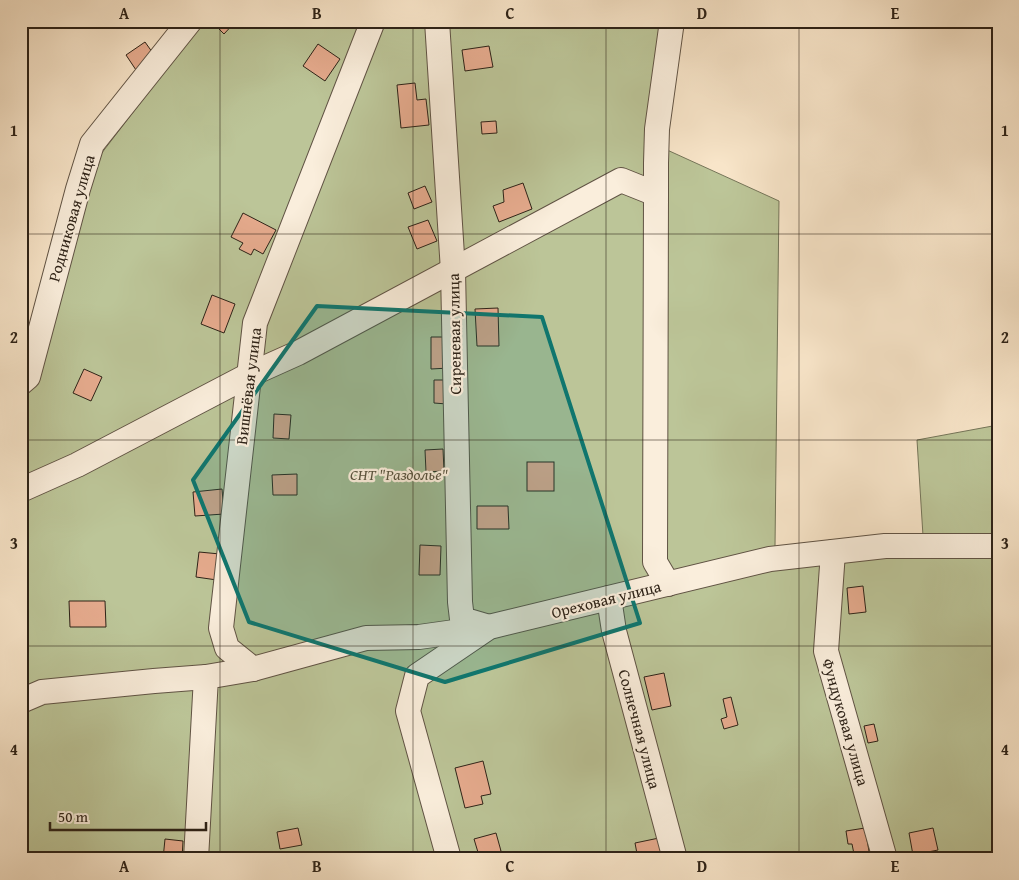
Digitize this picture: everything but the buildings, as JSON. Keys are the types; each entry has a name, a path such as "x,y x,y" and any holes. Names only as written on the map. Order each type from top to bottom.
{"street":[{"name":"Родниковая улица","path":"21,383 28,377 78,189 92,144 190,21"},
{"name":"Вишнёвая улица","path":"253,669 227,648 220,628 256,323 373,21"},
{"name":"Сиреневая улица","path":"437,21 453,270 460,602 462,619 489,627"},
{"path":"668,584 655,562 656,163 657,130 672,21"},
{"path":"21,490 77,465 249,375 298,353 621,180 656,194"},
{"name":"Ореховая улица","path":"449,859 408,711 417,676 489,627 770,560 885,546 998,546"},
{"name":"Фундуковая улица","path":"833,552 826,651 885,859"},
{"name":"Солнечная улица","path":"609,598 614,631 675,859"},
{"path":"28,694 206,677 253,669 366,638 419,638 489,627"},
{"path":"198,856 206,677"}],"highlighted area":[{"path":"317,306 542,317 640,623 445,682 249,622 193,480"}],"green space":[{"name":"СНТ \"Раздолье\"","path":"203,21 681,21 665,149 779,201 775,547 923,536 917,440 998,425 998,859 21,859 21,398 29,391 101,154"}]}
